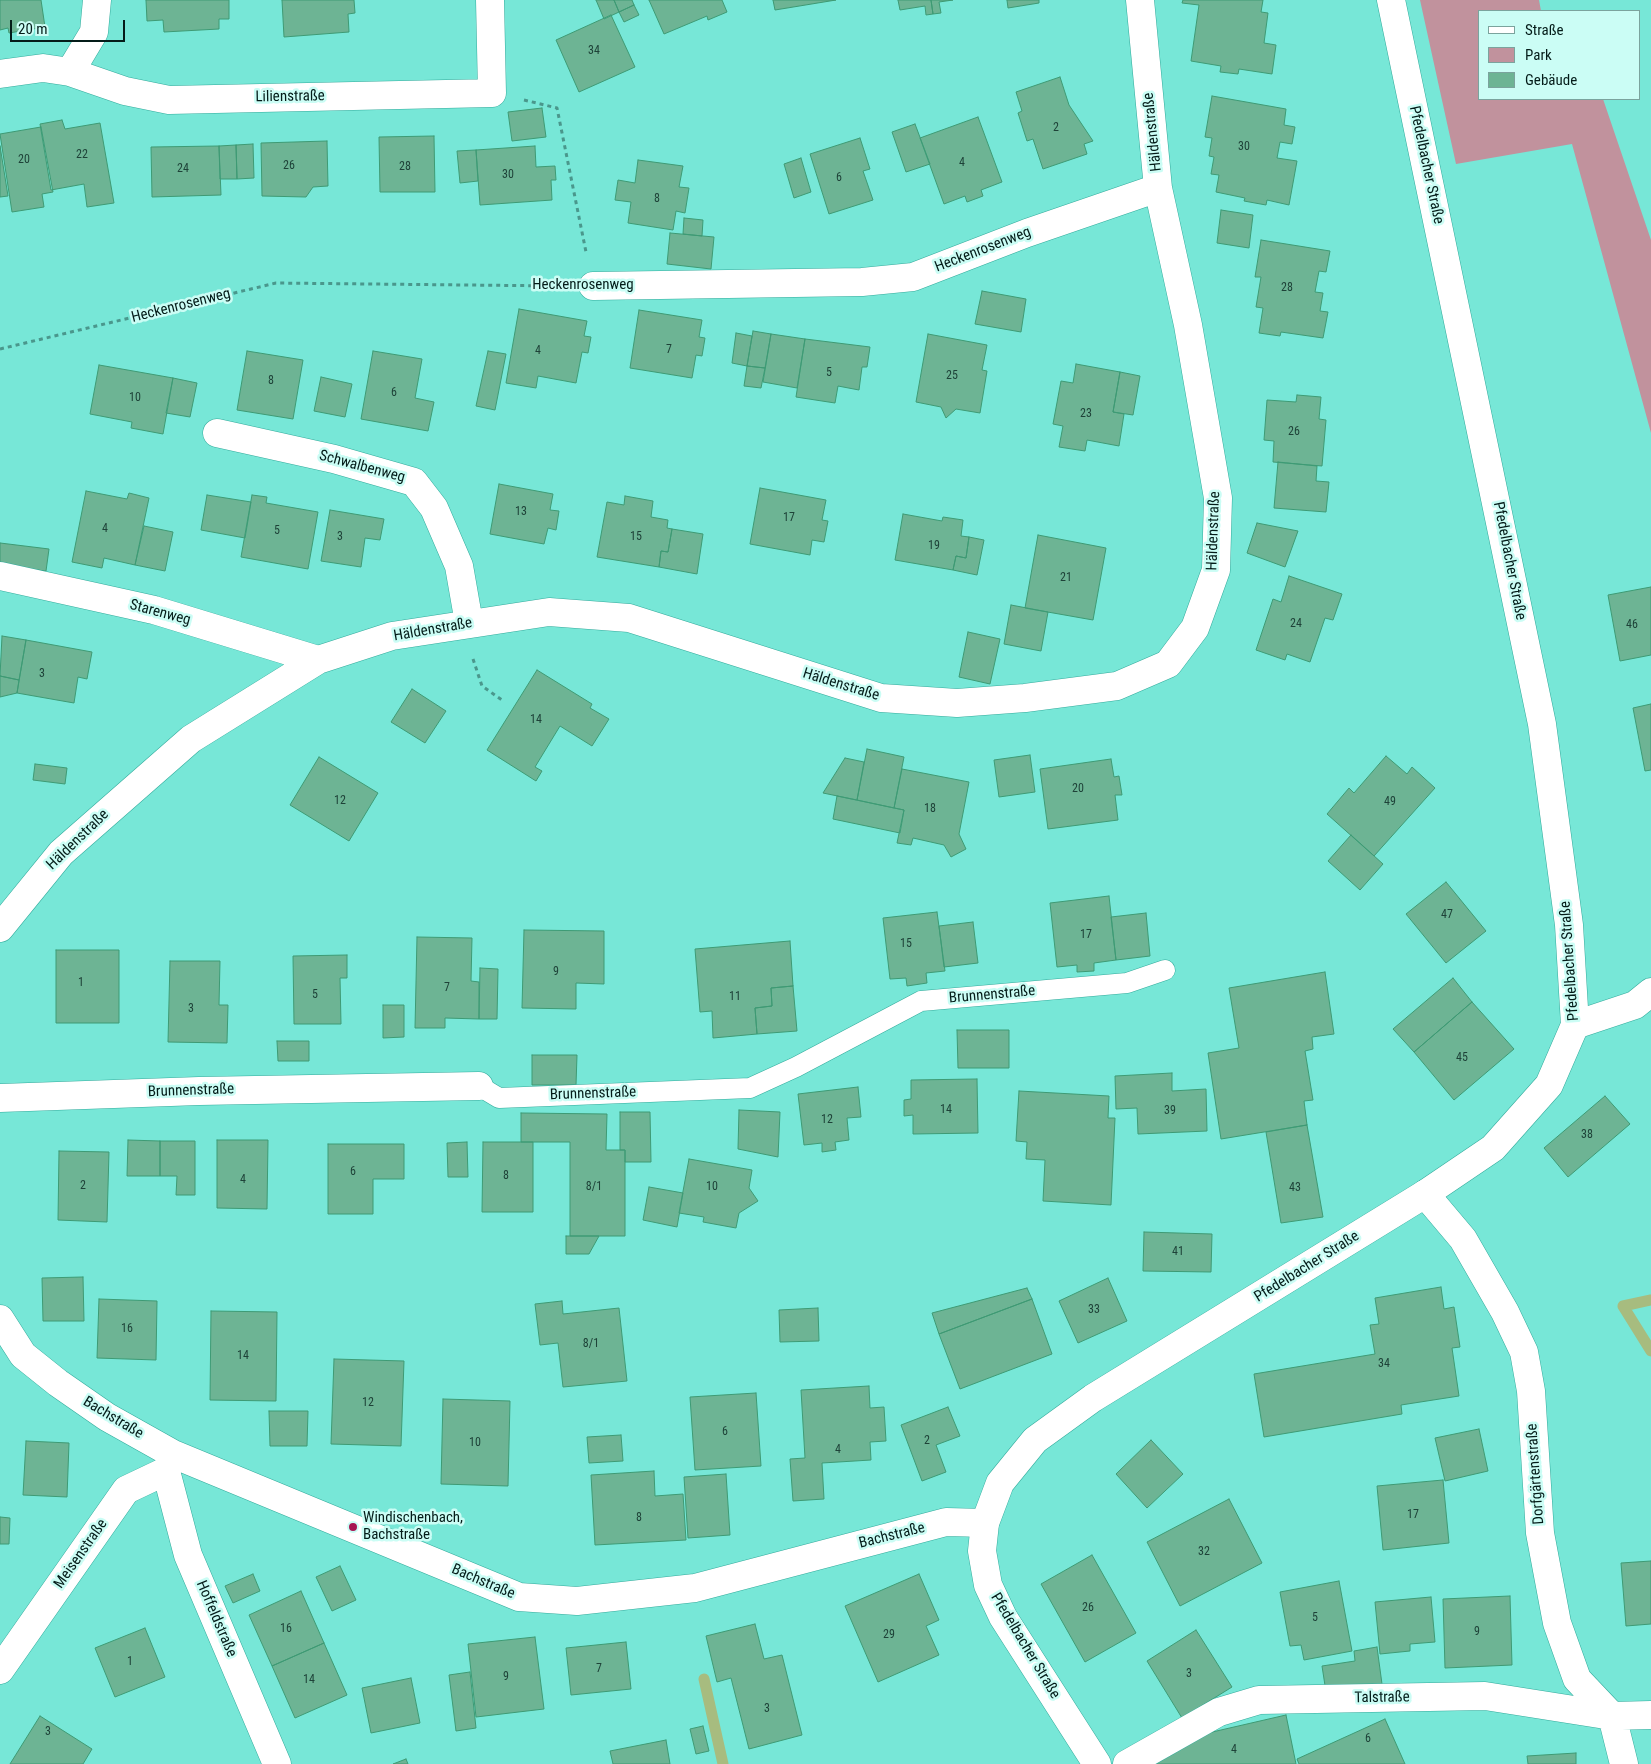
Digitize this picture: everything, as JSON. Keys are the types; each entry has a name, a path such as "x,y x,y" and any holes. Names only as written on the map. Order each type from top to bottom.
{"street":[{"path":"70,72 94,32 97,0"},
{"path":"490,0 492,93"},
{"name":"Häldenstraße","path":"0,928 61,853 191,739 318,660 392,636 549,612 628,618 881,698 957,703 1025,698 1117,686 1168,664 1195,628 1216,570 1218,498 1188,325 1158,188 1140,0"},
{"name":"Pfedelbacher Straße","path":"1097,1764 1003,1616 988,1585 982,1551 985,1523 1000,1483 1035,1440 1093,1398 1425,1194 1493,1148 1549,1086 1575,1025 1569,926 1542,724 1391,0"},
{"name":"Lilienstraße","path":"0,74 43,68 70,72 125,91 169,100 492,93"},
{"name":"Heckenrosenweg","path":"593,286 862,282 913,277 1027,233 1158,188"},
{"name":"Schwalbenweg","path":"217,433 334,459 414,482 434,508 459,566 469,623"},
{"name":"Starenweg","path":"0,576 154,610 318,660"},
{"path":"1575,1025 1635,1005 1651,992"},
{"name":"Brunnenstraße","path":"0,1098 199,1091 478,1086"},
{"name":"Dorfgärtenstraße","path":"1425,1194 1463,1239 1505,1312 1524,1352 1531,1392 1540,1533 1557,1624 1577,1678 1612,1716 1624,1764"},
{"name":"Bachstraße","path":"0,1319 23,1355 169,1462 519,1597 577,1601 695,1588 946,1522 985,1523"},
{"name":"Meisenstraße","path":"0,1670 126,1490 169,1462"},
{"name":"Hoffeldstraße","path":"169,1462 188,1555 278,1764"},
{"name":"Talstraße","path":"1127,1764 1219,1712 1259,1700 1485,1696 1612,1716 1651,1715"}],"lane":[{"name":"Brunnenstraße","path":"478,1086 498,1098 750,1088 796,1067 921,1001 1127,983 1165,970"}],"path":[{"path":"492,93 557,108 593,286"},
{"name":"Heckenrosenweg","path":"0,349 276,283 593,286"},
{"path":"469,623 473,658 482,686 502,700"}],"green space":[{"path":"1420,0 1539,0 1541,10 1478,10 1478,100 1603,100 1651,240 1651,433 1572,144 1456,164"}],"building":[{"path":"0,0 41,0 45,27 9,33 8,28 0,30"},
{"path":"146,0 229,0 229,19 219,19 219,29 164,32 163,20 147,21"},
{"path":"282,0 354,0 355,13 348,14 349,32 284,37"},
{"path":"596,0 614,0 619,12 604,19"},
{"path":"614,0 632,0 634,5 619,12"},
{"path":"649,0 722,0 727,12 708,20 707,16 664,34"},
{"path":"773,0 836,0 775,10"},
{"path":"898,0 931,0 933,14 926,15 925,6 900,10"},
{"path":"931,0 953,0 939,2 941,13 933,14"},
{"path":"1007,0 1039,0 1039,3 1008,8"},
{"path":"1183,0 1263,0 1261,12 1268,13 1264,43 1276,45 1272,74 1239,69 1238,74 1220,72 1221,66 1191,61 1199,5 1182,3"},
{"path":"634,5 639,15 624,22 619,12"},
{"path":"611,15 635,67 579,92 556,40"},
{"path":"1060,77 1069,105 1093,141 1084,144 1087,154 1043,169 1033,139 1027,141 1018,113 1022,111 1016,92"},
{"path":"1212,96 1286,109 1284,125 1295,127 1292,144 1280,142 1277,158 1297,161 1289,205 1267,200 1266,205 1244,201 1245,198 1216,192 1219,175 1211,174 1214,157 1209,156 1212,138 1205,137"},
{"path":"542,108 546,137 512,141 508,112"},
{"path":"978,117 1002,182 981,190 983,196 967,202 965,196 944,204 920,138"},
{"path":"62,120 65,129 100,123 114,203 87,207 84,184 51,190 40,124"},
{"path":"915,124 930,164 906,172 892,132"},
{"path":"41,127 53,192 42,194 44,207 12,212 0,134"},
{"path":"434,136 435,192 380,192 379,137"},
{"path":"860,138 870,169 863,171 873,200 829,214 810,154"},
{"path":"327,141 328,186 313,187 306,197 262,196 261,143"},
{"path":"253,144 254,178 237,179 236,145"},
{"path":"236,145 237,179 220,179 219,146"},
{"path":"0,146 8,196 0,197"},
{"path":"219,146 221,195 152,197 151,147"},
{"path":"535,146 536,167 555,166 556,180 551,180 552,200 480,205 476,150"},
{"path":"476,150 478,181 460,183 457,151"},
{"path":"801,158 811,192 794,198 784,164"},
{"path":"638,160 683,166 679,187 689,188 685,213 676,211 673,230 628,223 631,202 615,200 618,180 635,183"},
{"path":"1221,210 1253,215 1249,248 1217,243"},
{"path":"684,218 703,220 702,236 683,234"},
{"path":"670,233 714,237 711,269 667,264"},
{"path":"1261,240 1330,251 1326,272 1319,271 1315,292 1323,293 1320,311 1328,312 1323,338 1281,332 1280,336 1259,333 1263,308 1256,307 1261,277 1255,277"},
{"path":"982,291 1026,299 1021,332 975,324"},
{"path":"519,309 587,321 584,336 591,337 588,353 582,352 576,383 538,376 536,388 506,383"},
{"path":"639,310 702,320 699,337 705,338 702,356 696,355 692,378 630,368"},
{"path":"753,331 771,334 765,368 747,366"},
{"path":"736,333 752,336 747,366 732,363"},
{"path":"771,334 805,339 797,388 763,382"},
{"path":"928,334 987,345 982,370 987,371 980,413 956,409 946,418 941,407 916,402"},
{"path":"805,339 870,347 867,367 862,367 859,390 838,386 835,403 796,397"},
{"path":"247,351 303,360 293,419 237,410"},
{"path":"373,351 422,359 415,398 434,402 428,431 361,419"},
{"path":"488,351 506,354 495,410 476,406"},
{"path":"1076,364 1120,372 1113,412 1124,414 1119,446 1087,440 1085,451 1059,447 1063,426 1053,424 1061,381 1073,383"},
{"path":"99,365 173,378 163,434 131,428 132,422 90,414"},
{"path":"747,366 765,368 761,388 744,386"},
{"path":"1120,372 1140,376 1133,415 1113,412"},
{"path":"321,377 352,384 345,417 314,411"},
{"path":"173,378 197,383 190,417 166,413"},
{"path":"1297,395 1321,397 1319,419 1326,420 1322,466 1273,462 1274,441 1264,440 1267,400 1296,402"},
{"path":"1278,462 1317,466 1316,481 1329,482 1326,512 1274,508"},
{"path":"499,484 553,494 550,510 559,511 556,530 548,528 544,544 490,534"},
{"path":"760,488 826,500 822,520 828,521 824,542 812,540 810,555 750,544"},
{"path":"86,491 127,499 129,493 149,498 135,565 104,558 102,568 72,562"},
{"path":"207,495 251,502 245,538 201,530"},
{"path":"252,495 267,497 266,503 318,512 308,569 241,557"},
{"path":"625,496 653,501 651,517 668,520 667,528 672,529 668,552 661,551 659,567 597,557 607,502 624,505"},
{"path":"330,510 384,519 380,540 365,538 361,567 321,561"},
{"path":"903,514 942,521 943,517 963,520 961,536 969,537 966,558 956,556 953,570 895,560"},
{"path":"1257,523 1298,531 1285,567 1247,553"},
{"path":"144,526 173,532 165,571 135,565"},
{"path":"672,529 703,534 697,574 659,567 661,551 668,552"},
{"path":"1038,535 1106,548 1093,620 1025,608"},
{"path":"969,537 984,540 977,575 953,570 956,556 966,558"},
{"path":"0,543 49,549 46,571 0,566"},
{"path":"1289,576 1342,594 1333,620 1325,618 1310,662 1287,654 1285,660 1256,650 1273,599 1281,602"},
{"path":"1651,587 1651,655 1620,661 1608,595"},
{"path":"1011,605 1048,612 1041,651 1004,644"},
{"path":"968,632 1000,639 990,684 959,677"},
{"path":"2,636 26,640 19,680 0,676"},
{"path":"26,640 92,652 87,679 78,677 74,703 17,693"},
{"path":"537,670 592,704 590,708 609,719 592,746 560,726 535,767 542,771 536,781 487,750"},
{"path":"0,676 19,680 17,693 0,697"},
{"path":"412,689 446,711 425,743 391,722"},
{"path":"1651,704 1651,770 1645,771 1633,708"},
{"path":"867,749 904,757 894,808 857,800"},
{"path":"1030,755 1035,792 999,797 994,760"},
{"path":"1386,756 1407,774 1412,767 1435,788 1374,856 1327,814 1349,788 1354,793"},
{"path":"319,757 378,793 349,841 290,805"},
{"path":"845,758 864,762 857,800 823,793"},
{"path":"1111,759 1114,777 1119,776 1122,795 1115,795 1118,820 1048,829 1040,769"},
{"path":"35,764 67,768 65,784 33,780"},
{"path":"902,769 969,782 959,834 966,849 951,857 944,845 913,838 911,845 897,843 904,810 894,808"},
{"path":"837,796 904,810 900,833 833,819"},
{"path":"1351,835 1383,864 1360,890 1328,861"},
{"path":"1446,882 1486,931 1446,963 1406,914"},
{"path":"1109,896 1116,960 1094,963 1094,971 1077,972 1077,965 1057,967 1050,903"},
{"path":"937,912 945,971 926,973 927,983 907,986 906,978 890,979 883,918"},
{"path":"1146,913 1150,956 1116,960 1111,917"},
{"path":"973,922 978,963 944,967 939,926"},
{"path":"524,930 604,931 604,984 576,983 576,1009 522,1008"},
{"path":"417,937 472,938 471,981 479,982 479,1019 445,1018 445,1028 415,1028"},
{"path":"790,941 793,986 771,988 772,1006 755,1008 757,1034 713,1038 712,1011 700,1012 695,949"},
{"path":"56,950 119,950 119,1023 56,1023"},
{"path":"347,955 347,978 340,978 341,1024 294,1024 293,956"},
{"path":"170,961 220,961 219,1005 228,1005 227,1043 168,1042"},
{"path":"480,968 498,969 497,1019 479,1019"},
{"path":"1325,972 1334,1034 1312,1037 1313,1049 1305,1051 1313,1100 1304,1101 1307,1125 1221,1139 1208,1053 1239,1048 1229,988"},
{"path":"1453,978 1472,1002 1414,1052 1393,1029"},
{"path":"793,986 797,1031 757,1034 755,1008 772,1006 771,988"},
{"path":"1472,1002 1514,1049 1454,1100 1414,1052"},
{"path":"383,1005 404,1005 404,1037 383,1038"},
{"path":"957,1030 1009,1030 1009,1068 958,1068"},
{"path":"277,1041 309,1041 309,1061 278,1061"},
{"path":"532,1055 577,1055 576,1085 532,1085"},
{"path":"1172,1073 1172,1091 1206,1089 1207,1131 1138,1134 1137,1108 1116,1109 1115,1076"},
{"path":"977,1079 978,1133 913,1134 913,1115 904,1116 904,1100 911,1099 911,1080"},
{"path":"858,1087 861,1117 847,1118 849,1140 835,1142 836,1150 822,1152 822,1143 804,1145 798,1094"},
{"path":"1019,1091 1109,1096 1108,1118 1115,1118 1111,1205 1043,1201 1045,1160 1026,1159 1027,1142 1016,1141"},
{"path":"1605,1096 1630,1124 1568,1177 1544,1148"},
{"path":"739,1110 780,1112 778,1157 738,1149"},
{"path":"620,1112 650,1112 651,1162 625,1162 625,1150 620,1150"},
{"path":"521,1113 607,1114 606,1150 625,1150 625,1236 570,1236 570,1142 521,1142"},
{"path":"1307,1125 1323,1217 1281,1223 1266,1132"},
{"path":"128,1140 160,1141 160,1176 127,1176"},
{"path":"217,1140 268,1140 267,1209 217,1208"},
{"path":"160,1141 195,1141 195,1195 176,1195 177,1176 160,1176"},
{"path":"467,1142 468,1177 448,1177 447,1143"},
{"path":"483,1142 533,1142 533,1212 482,1212"},
{"path":"328,1144 404,1144 404,1179 373,1179 373,1214 328,1214"},
{"path":"59,1151 109,1152 107,1222 58,1220"},
{"path":"689,1159 752,1170 749,1188 758,1201 739,1213 736,1228 703,1222 704,1217 679,1213"},
{"path":"649,1187 683,1193 677,1227 643,1220"},
{"path":"1144,1232 1212,1234 1211,1272 1143,1271"},
{"path":"566,1236 599,1236 589,1254 566,1254"},
{"path":"83,1277 84,1321 43,1321 42,1278"},
{"path":"1108,1278 1127,1321 1078,1343 1059,1301"},
{"path":"1441,1287 1444,1309 1454,1307 1460,1347 1452,1348 1459,1396 1401,1405 1402,1414 1264,1437 1254,1374 1375,1354 1370,1325 1379,1324 1375,1298"},
{"path":"1027,1288 1032,1299 939,1334 932,1313"},
{"path":"99,1299 157,1301 156,1360 97,1358"},
{"path":"1032,1299 1052,1354 960,1389 939,1334"},
{"path":"562,1301 563,1314 619,1308 627,1381 563,1387 558,1343 540,1345 535,1304"},
{"path":"818,1308 819,1341 780,1342 779,1310"},
{"path":"211,1311 277,1312 276,1401 210,1400"},
{"path":"334,1359 404,1361 401,1446 331,1444"},
{"path":"869,1386 870,1408 884,1407 886,1441 870,1442 871,1460 822,1463 824,1499 793,1501 790,1459 805,1458 801,1390"},
{"path":"756,1393 761,1466 695,1470 690,1397"},
{"path":"443,1399 510,1401 508,1486 441,1484"},
{"path":"948,1407 960,1436 936,1445 946,1472 922,1481 901,1425"},
{"path":"269,1411 308,1411 307,1446 270,1446"},
{"path":"1479,1429 1488,1471 1445,1481 1435,1438"},
{"path":"621,1435 623,1461 589,1463 587,1437"},
{"path":"1151,1440 1183,1474 1147,1508 1116,1474"},
{"path":"26,1441 69,1443 67,1497 23,1495"},
{"path":"654,1471 655,1496 683,1494 686,1540 595,1545 591,1475"},
{"path":"726,1474 730,1535 688,1538 684,1477"},
{"path":"1443,1480 1449,1543 1383,1550 1377,1486"},
{"path":"1229,1499 1262,1563 1180,1606 1147,1542"},
{"path":"0,1517 10,1518 9,1544 0,1544"},
{"path":"1092,1555 1136,1633 1085,1662 1041,1584"},
{"path":"1651,1561 1651,1624 1626,1626 1621,1563"},
{"path":"340,1566 356,1600 332,1611 316,1577"},
{"path":"253,1574 260,1591 233,1603 225,1586"},
{"path":"919,1574 939,1620 926,1626 939,1655 878,1682 845,1606"},
{"path":"1339,1581 1352,1651 1304,1660 1301,1645 1290,1646 1280,1592"},
{"path":"301,1591 324,1643 272,1666 249,1615"},
{"path":"1510,1596 1512,1665 1445,1668 1443,1599"},
{"path":"1431,1597 1435,1642 1410,1644 1410,1651 1380,1654 1375,1602"},
{"path":"755,1624 764,1659 782,1655 802,1735 749,1749 731,1678 717,1682 706,1636"},
{"path":"145,1628 165,1677 115,1697 95,1648"},
{"path":"1196,1630 1232,1687 1182,1718 1147,1661"},
{"path":"535,1637 544,1709 476,1717 468,1644"},
{"path":"626,1642 631,1689 571,1695 566,1648"},
{"path":"324,1643 347,1695 295,1718 272,1666"},
{"path":"1377,1647 1382,1684 1326,1692 1322,1666 1355,1661 1354,1651"},
{"path":"470,1672 476,1728 456,1731 449,1675"},
{"path":"411,1678 420,1723 371,1733 362,1688"},
{"path":"1286,1715 1296,1764 1154,1764 1195,1736"},
{"path":"40,1716 92,1749 83,1764 10,1764"},
{"path":"1385,1719 1405,1764 1299,1764 1297,1759"},
{"path":"703,1726 709,1751 696,1754 690,1729"},
{"path":"666,1740 670,1764 613,1764 610,1751"},
{"path":"1576,1753 1576,1764 1528,1764 1527,1756"},
{"path":"406,1759 408,1764 393,1764"}],"waterway":[{"path":"1651,1300 1623,1306 1651,1351"},
{"path":"704,1679 723,1764"}],"place":[{"name":"Windischenbach, Bachstraße","path":"353,1527"}]}
